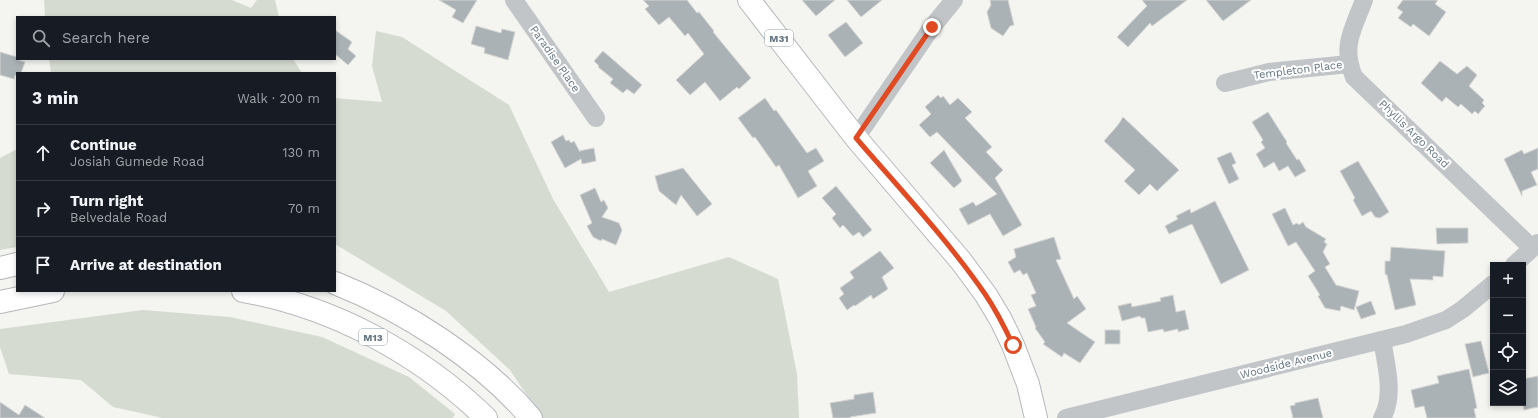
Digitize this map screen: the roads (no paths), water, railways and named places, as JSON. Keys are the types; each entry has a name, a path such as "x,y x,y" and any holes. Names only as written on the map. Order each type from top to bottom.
{"main road":[{"name":"M31","path":"749,0 856,138 961,261 986,295 1001,320 1013,345 1028,384 1036,418"},
{"path":"0,268 16,264"},
{"path":"336,283 393,310 430,332 484,372 530,418"},
{"path":"0,302 48,292"},
{"name":"M13","path":"248,292 265,295 309,308 363,332 402,352 431,371 467,400 486,418"}],"street":[{"name":"Paradise Place","path":"514,0 596,118"},
{"path":"856,138 932,27 954,0"},
{"name":"Phyllis Argo Road","path":"1364,0 1347,44 1348,64 1354,77 1535,246"},
{"name":"Templeton Place","path":"1225,83 1268,72 1348,64"},
{"path":"1517,262 1535,246"},
{"name":"Woodside Avenue","path":"1066,418 1406,334 1446,320 1463,310 1490,287"},
{"path":"1382,340 1388,382 1387,406 1382,418"}]}
